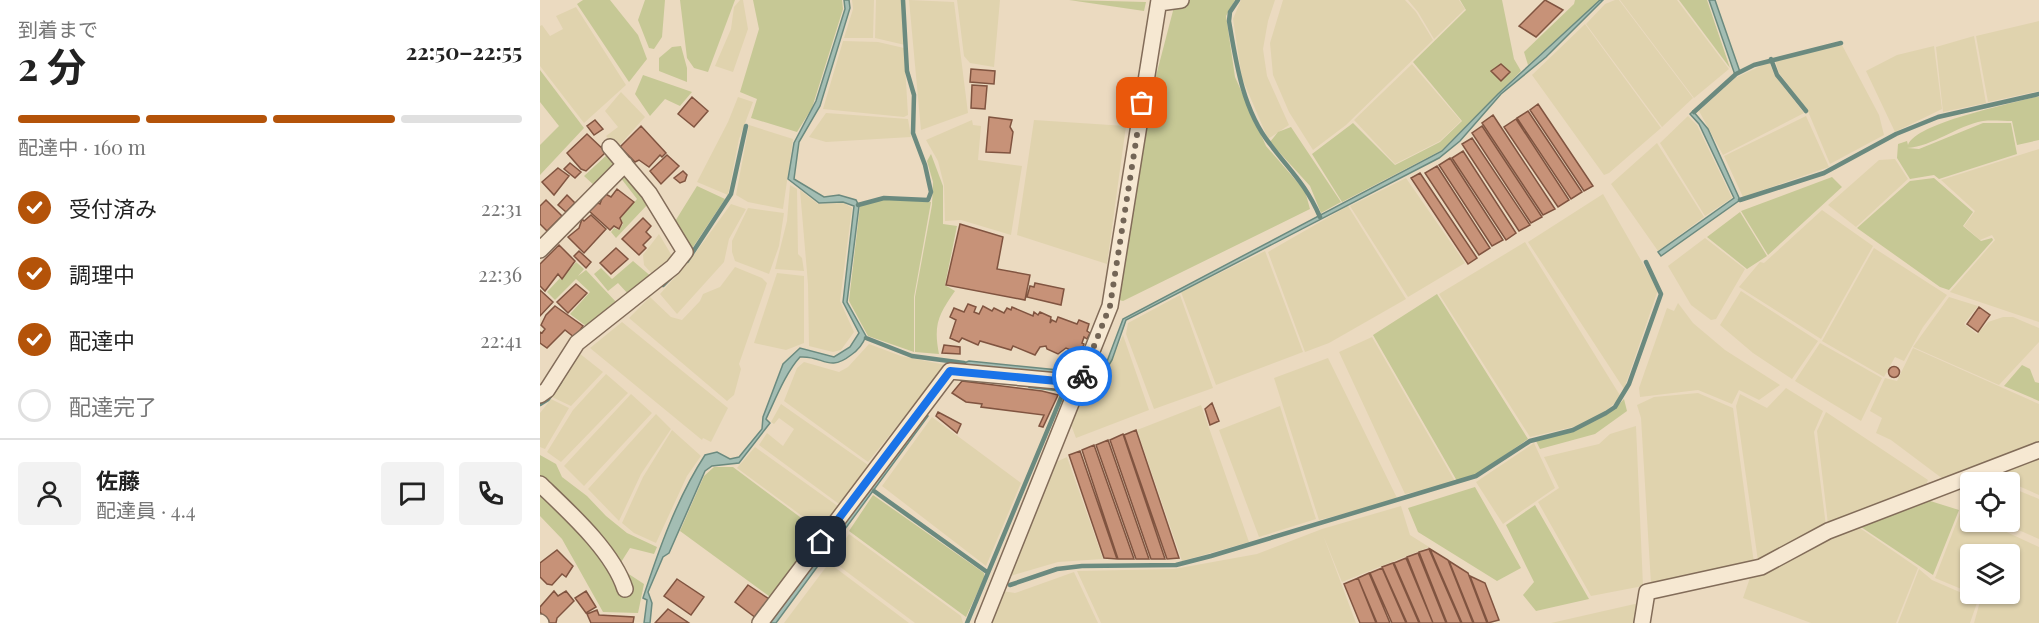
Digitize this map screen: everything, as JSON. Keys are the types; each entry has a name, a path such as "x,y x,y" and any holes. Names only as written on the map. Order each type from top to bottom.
{"street":[{"path":"983,623 1110,306 1159,2 1181,0"},
{"path":"540,394 547,390 577,343 673,267 685,252 649,193 610,147"},
{"path":"540,250 625,164"},
{"path":"760,623 950,371 1079,383"},
{"path":"1642,623 1647,592 1761,567 1828,531 2039,450"},
{"path":"540,484 572,514 620,574 625,589"}],"shaded area":[{"path":"740,0 743,0 748,29 733,72 715,66 731,29 734,7"},
{"path":"844,0 849,0 850,8 820,106 799,142 794,179 824,197 839,195 856,200 859,206 847,302 866,336 855,351 837,363 800,357 785,378 766,419 770,423 739,463 712,466 705,471 669,553 663,557 648,592 652,603 650,623 644,623 647,600 643,598 656,561 677,506 705,455 717,452 730,459 739,457 762,429 763,417 783,364 800,348 834,357 850,347 859,333 843,302 854,206 843,202 819,203 788,179 794,143 816,101 845,9"},
{"path":"852,0 874,0 873,38 844,38 853,9"},
{"path":"876,0 901,0 905,45 875,38"},
{"path":"909,0 954,2 968,113 921,130"},
{"path":"957,0 1000,0 994,67 970,63 964,56"},
{"path":"1241,0 1275,0 1268,21 1263,49 1267,76 1289,125 1268,139 1242,78 1233,19"},
{"path":"1283,0 1405,0 1416,12 1433,40 1346,125 1313,150 1289,112 1273,75 1270,43"},
{"path":"1408,0 1459,0 1465,9 1434,39"},
{"path":"1600,0 1603,0 1546,57 1501,94 1460,141 1439,158 1126,320 1112,360 1103,375 1094,376 1094,373 1103,372 1123,319 1442,151 1498,94"},
{"path":"1619,0 1693,98 1662,127 1586,24 1605,4"},
{"path":"1620,0 1677,0 1729,69 1694,98"},
{"path":"1709,0 1715,0 1740,72 1735,75"},
{"path":"576,7 626,85 584,123 540,66 540,26 542,25 550,36 563,29 556,16"},
{"path":"2039,21 2039,91 1988,102 1976,36"},
{"path":"1585,24 1661,128 1604,175 1532,75"},
{"path":"1974,36 1986,103 1943,112 1936,47"},
{"path":"843,41 878,42 904,48 908,115 904,117 823,109"},
{"path":"1842,45 1879,115 1884,135 1830,164 1807,109 1779,73 1775,60"},
{"path":"1934,46 1942,109 1895,132 1866,71 1897,55"},
{"path":"1769,62 1775,76 1804,113 1723,155 1699,111 1735,78"},
{"path":"1412,64 1461,121 1440,141 1395,164 1354,120"},
{"path":"621,92 645,117 617,148 606,136 618,127 605,111"},
{"path":"738,97 753,102 739,139 728,195 697,182 728,122"},
{"path":"1693,111 1708,129 1740,200 1661,256 1658,252 1734,198 1699,124 1690,114"},
{"path":"826,113 908,119 911,137 826,142 809,137"},
{"path":"1688,116 1697,125 1732,198 1705,216 1660,143"},
{"path":"1806,116 1829,167 1743,197 1724,156"},
{"path":"972,120 973,125 981,126 978,160 1022,166 1011,235 961,220 945,221 944,185 938,161 926,140"},
{"path":"1034,120 1126,126 1107,264 1017,235"},
{"path":"749,125 793,139 783,209 748,202 736,195"},
{"path":"1657,143 1704,217 1658,251 1611,184"},
{"path":"2039,149 2039,322 1950,292 1995,240 1992,235 1980,240 1964,226 1975,211 1941,180"},
{"path":"1895,159 1908,179 1856,227 1828,205 1879,160"},
{"path":"1406,178 1465,263 1408,297 1350,206"},
{"path":"790,185 797,189 798,254 802,258 804,271 775,269 787,221"},
{"path":"800,190 818,204 844,203 852,208 840,301 854,332 841,350 833,352 809,346 808,284"},
{"path":"1603,194 1658,290 1624,389 1528,242"},
{"path":"731,204 746,209 729,239 724,262 677,314 660,294 691,259"},
{"path":"1348,206 1406,299 1329,343 1305,352 1268,252"},
{"path":"748,208 784,213 779,246 769,274 735,261 732,252 732,241"},
{"path":"1822,210 1873,246 1821,339 1739,287 1760,262 1764,263"},
{"path":"659,234 672,256 653,275 644,265 643,255"},
{"path":"1705,238 1745,269 1716,319 1711,320 1691,305 1668,266"},
{"path":"1525,242 1621,397 1594,422 1530,437 1439,294"},
{"path":"1874,248 1947,295 1923,327 1904,361 1895,357 1884,377 1822,341"},
{"path":"1265,251 1303,352 1216,385 1181,292"},
{"path":"735,267 762,278 767,283 739,364 741,369 734,395 727,401 629,318 650,297 671,317 682,320 700,301 703,294 720,287"},
{"path":"777,273 804,276 804,343 786,350 754,343"},
{"path":"1741,291 1818,341 1792,379 1753,353 1720,325"},
{"path":"1180,295 1213,388 1154,409 1126,334 1128,323"},
{"path":"1949,297 1978,306 1964,324 1977,334 1988,322 2003,317 2013,317 2039,328 2039,342 1999,385 1913,347"},
{"path":"1678,303 1693,323 1725,350 1780,385 1759,400 1739,390 1732,404 1698,390 1640,397 1639,388 1667,308 1674,311"},
{"path":"622,322 728,408 711,442 703,438 702,440 590,348"},
{"path":"1123,335 1149,410 1076,438 1071,425 1089,385 1104,378"},
{"path":"1372,337 1456,483 1405,494 1339,352"},
{"path":"1820,343 1882,378 1861,421 1795,381"},
{"path":"869,344 901,356 946,365 868,462 784,401 797,368 804,362 839,372 848,367"},
{"path":"1913,348 2039,404 2039,444 1943,479 1891,440 1876,433 1882,418 1870,411 1885,378 1897,381"},
{"path":"579,353 603,372 571,406 552,397"},
{"path":"1328,358 1398,500 1319,520 1274,378"},
{"path":"969,361 1068,371 1068,375 965,365 964,363"},
{"path":"606,374 628,393 561,462 547,452 573,410"},
{"path":"1786,388 1823,411 1814,432 1826,526 1758,561 1736,406 1740,394 1767,408"},
{"path":"1698,393 1733,408 1754,563 1651,584 1641,418 1637,405 1654,397"},
{"path":"631,394 652,413 584,486 564,466"},
{"path":"551,399 569,408 545,449 540,447 540,413"},
{"path":"781,404 868,465 839,504 759,445 767,433 783,446 794,429 779,418 774,424 771,422"},
{"path":"1201,405 1249,542 1182,561 1137,430"},
{"path":"1280,406 1316,519 1259,537 1219,430"},
{"path":"1826,412 1928,480 1926,485 1828,524 1817,431"},
{"path":"656,414 671,429 641,474 619,521 588,489"},
{"path":"924,414 928,416 776,623 770,623"},
{"path":"932,417 1021,483 986,566 882,486"},
{"path":"1636,426 1643,586 1591,596 1538,502 1559,488 1544,457 1599,444 1610,434"},
{"path":"672,430 701,456 687,476 656,543 634,533 622,523 643,477"},
{"path":"1534,443 1555,488 1503,524 1476,482"},
{"path":"755,447 839,507 821,530 737,468"},
{"path":"2039,454 2039,495 2020,487 2020,472 1992,472"},
{"path":"1067,457 1103,559 1058,562 1010,576 1056,462"},
{"path":"2020,491 2039,499 2039,539 2020,531"},
{"path":"1401,506 1410,535 1429,547 1342,582 1323,535 1356,623 1101,623 1077,571 1174,569 1257,554 1322,529"},
{"path":"1960,514 1960,532 2007,532 2039,547 2039,623 1974,623 1979,604 2020,604 2020,544 1960,544 1960,588 1935,578"},
{"path":"1857,526 1918,568 1896,623 1811,623 1743,598 1752,572 1760,573"},
{"path":"849,534 961,616 963,623 915,623 831,560"},
{"path":"829,563 909,623 784,623"},
{"path":"1919,569 1932,580 1960,592 1960,604 1977,604 1970,623 1898,623"},
{"path":"1074,572 1098,623 989,623 1002,591 1015,593"},
{"path":"1639,603 1635,623 1551,623"}],"green space":[{"path":"583,0 610,0 638,35 647,59 629,82 577,4"},
{"path":"645,0 665,0 662,37 654,49 649,48 638,20"},
{"path":"680,0 735,0 708,72 694,68 687,58"},
{"path":"753,0 842,0 843,9 812,108 797,132 751,118 757,99 740,92 759,29"},
{"path":"1069,0 1146,2 1144,11"},
{"path":"1190,0 1235,0 1226,16 1235,77 1266,146 1305,191 1310,209 1123,301 1119,300 1145,118 1174,7"},
{"path":"1460,0 1502,0 1514,59 1521,71 1442,150 1342,202 1312,154 1353,123 1395,165 1440,142 1462,121 1413,62 1466,10"},
{"path":"1575,0 1600,0 1528,65 1524,52 1574,4"},
{"path":"1679,0 1707,0 1730,68"},
{"path":"681,46 687,68 687,82 659,71 659,58 672,47"},
{"path":"540,70 584,128 540,175 540,145 559,126 540,102"},
{"path":"643,75 692,92 680,106 665,99 650,116 635,94"},
{"path":"2039,97 2039,140 2017,145 2012,121 1986,121 1964,127 1926,144 1907,148 1919,149 1983,123 2011,123 2017,154 1939,179 1934,175 1910,179 1897,158 1898,144 1907,141 1908,145 1915,137 1928,129 1965,115"},
{"path":"1291,127 1341,202 1321,213 1310,186 1270,142 1278,132"},
{"path":"609,153 619,164 596,187 584,176"},
{"path":"931,154 943,186 943,224 957,226 945,285 955,291 945,306 937,327 939,354 915,352 915,297 932,205 933,182 927,161"},
{"path":"626,172 648,204 616,238 611,232 614,228 619,230 623,224 621,218 637,199 620,177"},
{"path":"1832,177 1842,187 1768,255 1741,211"},
{"path":"1934,178 1973,212 1963,226 1981,241 1992,238 1993,240 1949,290 1940,287 1857,228 1910,181"},
{"path":"697,186 725,199 691,250 674,223"},
{"path":"884,199 931,202 914,297 914,352 868,336 849,301 860,206"},
{"path":"1740,212 1767,256 1747,269 1707,237"},
{"path":"633,261 653,278 629,295 618,283 608,291 594,274 601,268 612,279"},
{"path":"576,262 584,269 578,276 586,270 617,303 586,326 570,314 590,292 576,279 555,300 547,292"},
{"path":"1437,294 1528,439 1476,475 1457,481 1373,335"},
{"path":"2022,365 2030,369 2035,382 2039,383 2039,401 2004,386"},
{"path":"1624,399 1627,411 1595,434 1540,449 1536,441 1595,421 1606,415"},
{"path":"540,455 556,464 562,477 587,496 627,533 657,547 654,554 630,548 618,567 644,584 638,613 603,612 562,539 540,516"},
{"path":"714,467 733,467 820,532 773,599 680,531 704,476"},
{"path":"1475,487 1521,568 1497,581 1418,532 1408,508"},
{"path":"873,495 984,573 984,578 966,617 849,531"},
{"path":"1927,500 1959,510 1933,575 1861,527"},
{"path":"1535,505 1589,599 1536,611 1523,595 1534,582 1506,525"}],"building":[{"path":"1545,0 1563,10 1536,37 1519,26"},
{"path":"1501,64 1510,72 1501,81 1491,71"},
{"path":"971,69 995,71 994,84 970,82"},
{"path":"972,85 987,86 985,109 971,108"},
{"path":"692,97 708,111 694,127 678,114"},
{"path":"1538,104 1593,186 1584,191 1530,110"},
{"path":"1528,111 1582,192 1571,199 1517,118"},
{"path":"1493,115 1555,209 1543,215 1482,123"},
{"path":"989,117 1012,120 1010,153 986,152"},
{"path":"1516,119 1569,200 1558,207 1504,127"},
{"path":"595,120 603,129 594,135 587,126"},
{"path":"641,126 666,153 662,157 660,155 649,167 639,160 635,162 620,147"},
{"path":"1482,126 1542,217 1531,223 1472,133"},
{"path":"587,134 606,152 586,171 581,169 567,153"},
{"path":"1472,138 1530,225 1519,231 1462,144"},
{"path":"1463,151 1516,233 1506,240 1452,158"},
{"path":"667,155 679,166 661,184 650,171"},
{"path":"1450,158 1503,240 1492,246 1439,165"},
{"path":"570,163 581,172 575,178 564,169"},
{"path":"1437,166 1490,248 1479,255 1425,173"},
{"path":"558,168 569,176 554,195 542,182"},
{"path":"683,171 687,175 685,181 680,183 674,178"},
{"path":"1420,173 1477,258 1468,264 1411,178"},
{"path":"617,189 634,202 620,218 622,223 619,229 614,226 610,230 589,211 596,202 600,204 604,193 611,197"},
{"path":"567,195 575,203 566,212 558,205"},
{"path":"546,200 562,216 547,231 540,224 540,206"},
{"path":"591,215 606,229 584,253 568,237 579,228 582,219 584,221"},
{"path":"643,218 651,226 646,232 651,237 643,245 646,248 639,255 622,239"},
{"path":"960,224 1003,237 997,269 1030,275 1025,300 946,285"},
{"path":"559,245 575,261 562,279 558,274 545,291 540,286 540,264"},
{"path":"616,248 628,259 611,274 600,263"},
{"path":"579,251 591,262 586,268 574,256"},
{"path":"1035,283 1064,289 1061,305 1027,297 1030,286 1034,287"},
{"path":"576,284 587,293 568,313 557,302"},
{"path":"540,290 553,302 540,316"},
{"path":"968,304 976,307 974,312 979,314 983,306 992,311 994,308 1004,313 1007,308 1011,310 1012,307 1033,316 1034,312 1038,315 1040,312 1051,317 1050,323 1052,320 1056,322 1058,317 1077,324 1079,320 1089,324 1087,331 1090,333 1087,339 1084,337 1080,354 1066,348 1058,354 1047,349 1046,346 1040,347 1035,355 1013,346 1011,350 980,341 978,345 962,338 959,342 950,338 956,320 950,317 954,308 964,312"},
{"path":"555,306 583,326 575,338 565,330 547,348 540,343 540,332 542,333 545,329 541,325 546,315"},
{"path":"1979,307 1990,315 1978,332 1967,324"},
{"path":"944,345 960,347 960,354 942,353"},
{"path":"1894,366 1900,372 1894,378 1888,372"},
{"path":"962,381 1058,395 1043,427 1039,426 1044,415 981,407 982,404 966,402 952,393"},
{"path":"1212,403 1219,421 1210,425 1205,409"},
{"path":"938,412 961,424 957,433 936,416"},
{"path":"1136,430 1179,558 1167,559 1124,435"},
{"path":"1123,434 1165,559 1151,559 1110,440"},
{"path":"1108,440 1149,559 1136,559 1096,445"},
{"path":"1094,445 1134,559 1118,559 1082,450"},
{"path":"1080,451 1117,559 1104,558 1069,455"},
{"path":"1429,549 1461,623 1447,623 1419,552"},
{"path":"1430,549 1448,560 1473,623 1462,623"},
{"path":"557,550 573,566 566,577 562,574 552,585 547,584 540,577 540,563"},
{"path":"1418,553 1446,623 1433,623 1407,557"},
{"path":"1406,558 1433,623 1420,623 1394,563"},
{"path":"1449,561 1468,573 1487,623 1474,623"},
{"path":"1393,563 1419,623 1407,623 1382,567"},
{"path":"1382,568 1406,623 1392,623 1370,573"},
{"path":"1369,573 1390,623 1377,623 1358,578"},
{"path":"1470,576 1485,583 1499,620 1488,623"},
{"path":"1358,578 1376,623 1360,623 1344,584"},
{"path":"677,579 704,597 691,615 664,596"},
{"path":"748,585 769,599 756,618 735,602"},
{"path":"554,591 558,596 566,591 574,601 557,618 556,623 549,623 540,612 540,607"},
{"path":"586,591 596,607 586,613 575,598"},
{"path":"668,609 689,623 655,623"},
{"path":"597,610 599,615 634,617 633,623 591,623 587,614"}],"waterway":[{"path":"858,205 884,198 928,200 931,192 925,165 913,133 914,95 907,71 903,0"},
{"path":"1238,0 1230,12 1229,21 1247,101 1261,131 1303,186 1320,217"},
{"path":"1694,112 1736,74 1754,65 1841,43"},
{"path":"1771,59 1777,75 1806,111"},
{"path":"1740,200 1824,173 1896,134 1938,117 2039,94"},
{"path":"687,261 731,194 746,126"},
{"path":"1010,585 1057,569 1082,566 1176,565 1211,556 1476,476 1530,441 1573,430 1615,407 1629,384 1661,294 1646,262"},
{"path":"663,285 670,278"},
{"path":"866,338 912,356 964,363"},
{"path":"540,404 548,399 560,382"},
{"path":"967,623 1063,393 1056,389 1030,386"},
{"path":"874,491 987,572"}],"way so far":[{"path":"1082,376 1110,306 1142,103"}],"route":[{"path":"821,542 950,371 1079,383 1082,376"}]}
